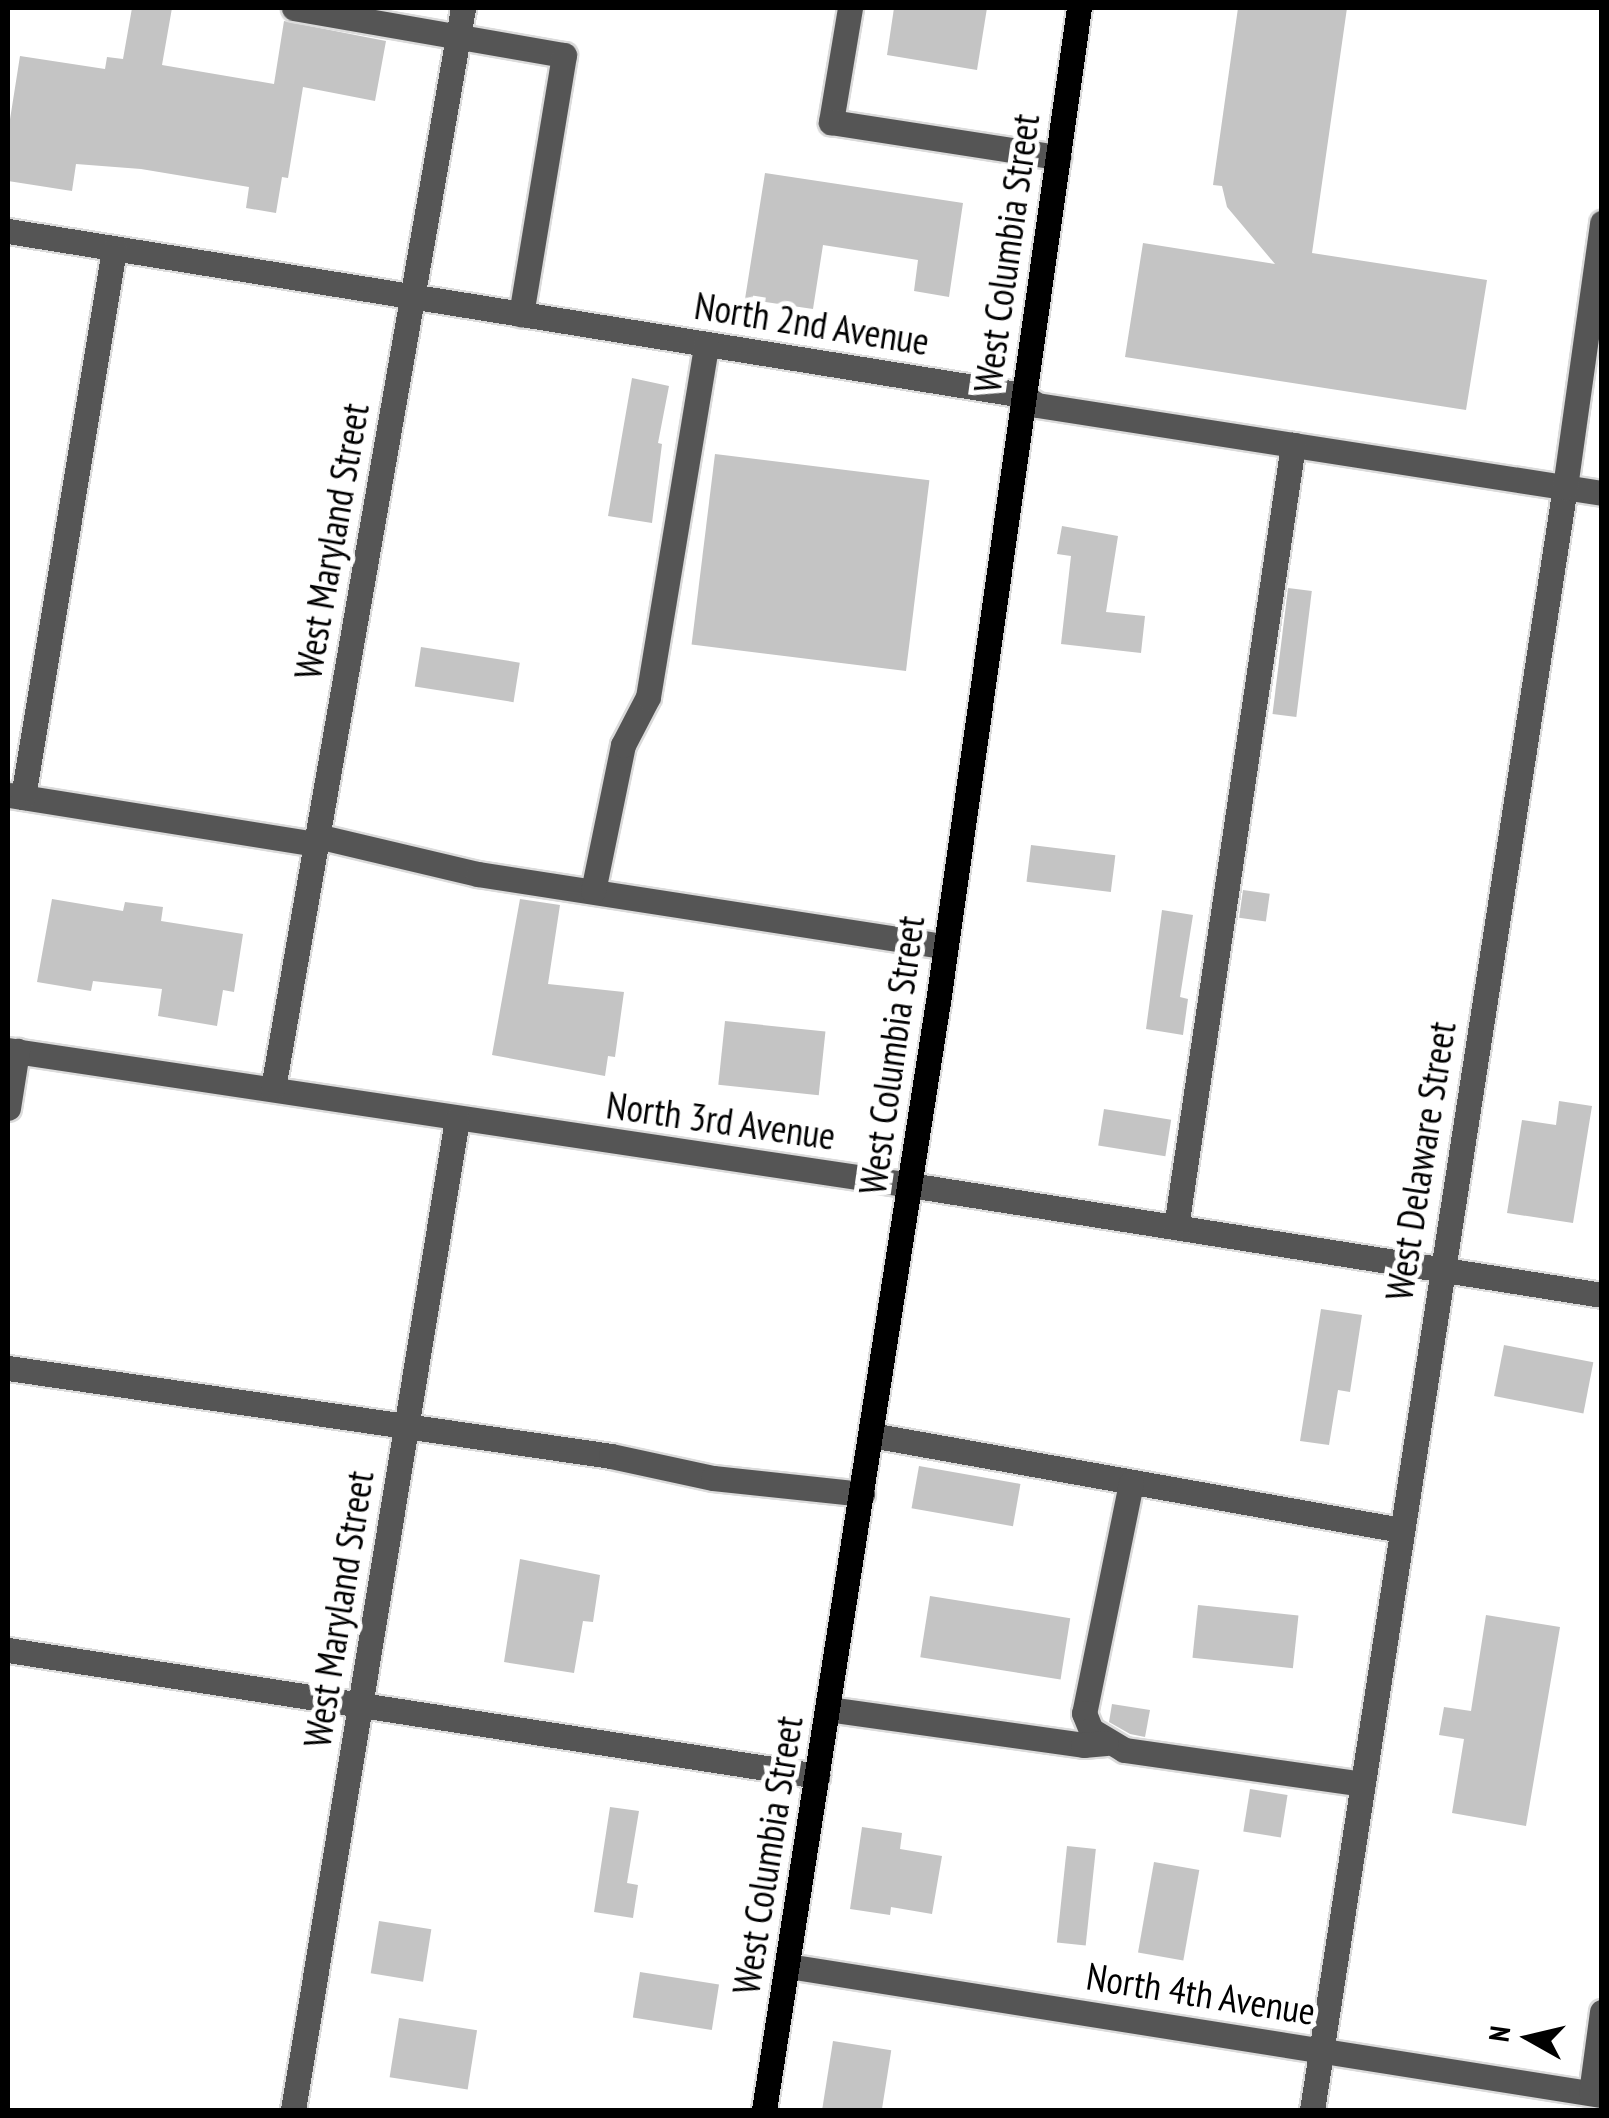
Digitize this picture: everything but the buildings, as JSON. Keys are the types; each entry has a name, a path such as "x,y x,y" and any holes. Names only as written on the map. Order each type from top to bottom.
{"main road":[{"name":"West Columbia Street","path":"764,2110 946,946 1079,8"}],"street":[{"path":"294,8 564,55 521,314"},
{"name":"West Maryland Street","path":"273,1088 462,8"},
{"path":"850,8 831,122 1058,157"},
{"name":"West Delaware Street","path":"1312,2110 1565,488 1601,224"},
{"name":"North 2nd Avenue","path":"8,231 1023,395 1037,405 1602,493"},
{"path":"114,248 15,796 317,840 478,874 946,946"},
{"path":"592,891 623,745 648,696 706,344"},
{"path":"1176,1227 1293,445"},
{"path":"8,1108 12,1050"},
{"name":"North 3rd Avenue","path":"12,1050 273,1088 457,1120 910,1184 1602,1295"},
{"name":"West Maryland Street","path":"294,2110 457,1120"},
{"path":"8,1368 406,1430 612,1456 713,1478 862,1494"},
{"path":"871,1435 1402,1530"},
{"path":"1130,1483 1084,1713 1091,1730 1106,1743 1124,1750 1363,1784"},
{"path":"8,1650 817,1776"},
{"path":"828,1709 1084,1745 1106,1743"},
{"name":"North 4th Avenue","path":"788,1966 1596,2094"},
{"path":"1596,2094 1602,2012"}]}
